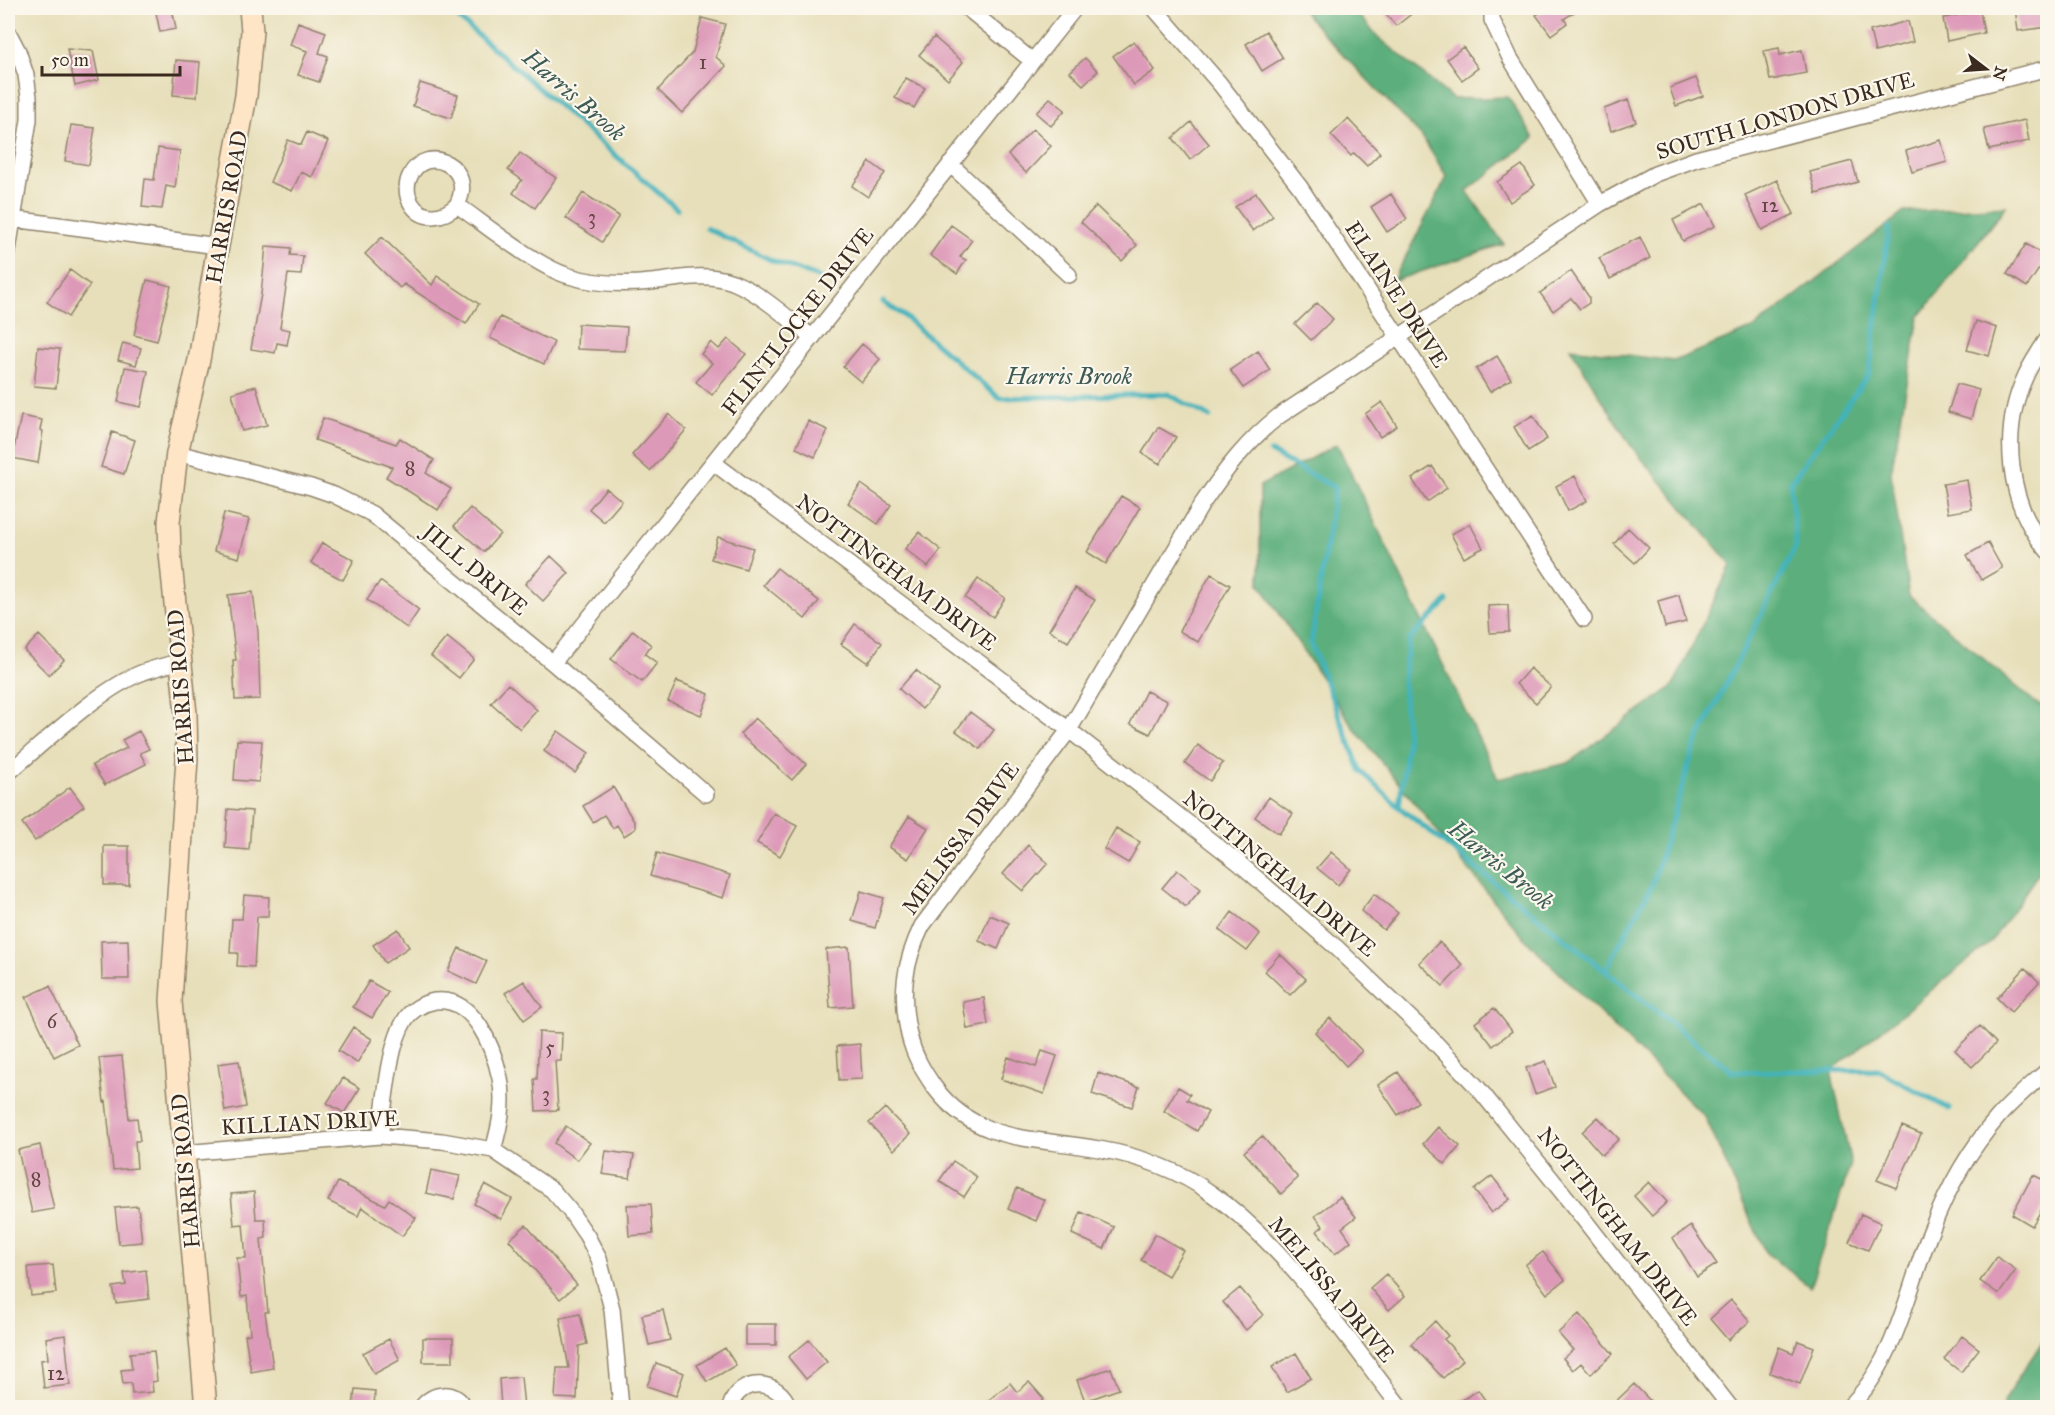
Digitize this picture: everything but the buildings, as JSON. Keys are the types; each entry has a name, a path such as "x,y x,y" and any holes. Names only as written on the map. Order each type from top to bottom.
{"street":[{"name":"HARRIS ROAD","path":"206,1407 171,1001 187,759 186,714 169,522 177,453 199,360 246,96 252,31 250,8"},
{"path":"967,8 1032,60"},
{"name":"FLINTLOCKE DRIVE","path":"553,663 1075,8"},
{"name":"ELAINE DRIVE","path":"1154,8 1213,75 1300,187 1584,619"},
{"path":"1491,8 1492,20 1510,58 1599,204"},
{"path":"8,32 18,51 26,75 29,97 29,120 8,250"},
{"name":"SOUTH LONDON DRIVE","path":"1398,336 1599,204 1655,174 1696,159 2048,68"},
{"path":"950,164 1069,275"},
{"path":"457,205 532,257 567,276 589,281 631,283 689,276 713,277 732,282 750,291 812,337"},
{"path":"13,219 218,246"},
{"name":"MELISSA DRIVE","path":"1398,336 1279,416 1258,432 1241,450 1202,504 1069,730 922,926 912,946 905,971 904,999 912,1048 922,1070 955,1109 990,1131 1013,1137 1098,1149 1156,1164 1184,1176 1213,1194 1245,1222 1286,1264 1401,1407"},
{"path":"2048,338 2025,376 2013,417 2010,460 2019,502 2038,540 2048,551"},
{"name":"JILL DRIVE","path":"177,453 311,487 334,495 372,514 553,663 706,794"},
{"name":"NOTTINGHAM DRIVE","path":"714,463 1069,730 1282,899 1344,954 1428,1035 1478,1088 1731,1407"},
{"path":"8,772 124,682 142,673 181,661"},
{"path":"380,1136 393,1054 404,1021 409,1014 424,1004 432,1001 450,1002 472,1015 495,1062 500,1080 502,1109 493,1150"},
{"path":"1848,1407 1870,1380 1885,1356 1897,1330 1931,1231 1963,1167 1979,1141 1999,1116 2048,1070"},
{"name":"KILLIAN DRIVE","path":"184,1153 380,1136 442,1141 493,1150 552,1190 570,1212 595,1252 607,1285 612,1309 621,1407"},
{"path":"730,1407 734,1397 744,1388 763,1384 781,1393 789,1407"},
{"path":"421,1407 426,1401 441,1394 456,1398 465,1407"}],"green space":[{"path":"1301,8 1353,8 1378,37 1453,99 1508,97 1534,138 1467,191 1504,244 1393,281 1447,177 1422,137"},
{"path":"2006,206 1919,317 1891,473 1909,596 2047,710 2047,861 1991,942 1831,1071 1851,1164 1810,1287 1765,1252 1705,1117 1524,938 1353,727 1260,584 1260,486 1337,444 1498,779 1568,763 1673,686 1731,565 1631,446 1570,348 1674,361 1754,328 1904,212"},
{"path":"2047,1338 2047,1407 2004,1407 2004,1400 2044,1339"}],"waterway":[{"name":"Harris Brook","path":"447,8 677,209"},
{"path":"1605,971 1652,885 1695,745 1796,546 1790,483 1869,374 1889,227"},
{"name":"Harris Brook","path":"706,228 771,260 823,279"},
{"name":"Harris Brook","path":"883,302 903,315 999,398 1168,394 1210,417"},
{"name":"Harris Brook","path":"1270,452 1335,488 1311,644 1360,770 1399,807 1733,1072 1878,1070 1949,1109"},
{"path":"1399,807 1407,743 1403,680 1409,640 1447,601"}]}
